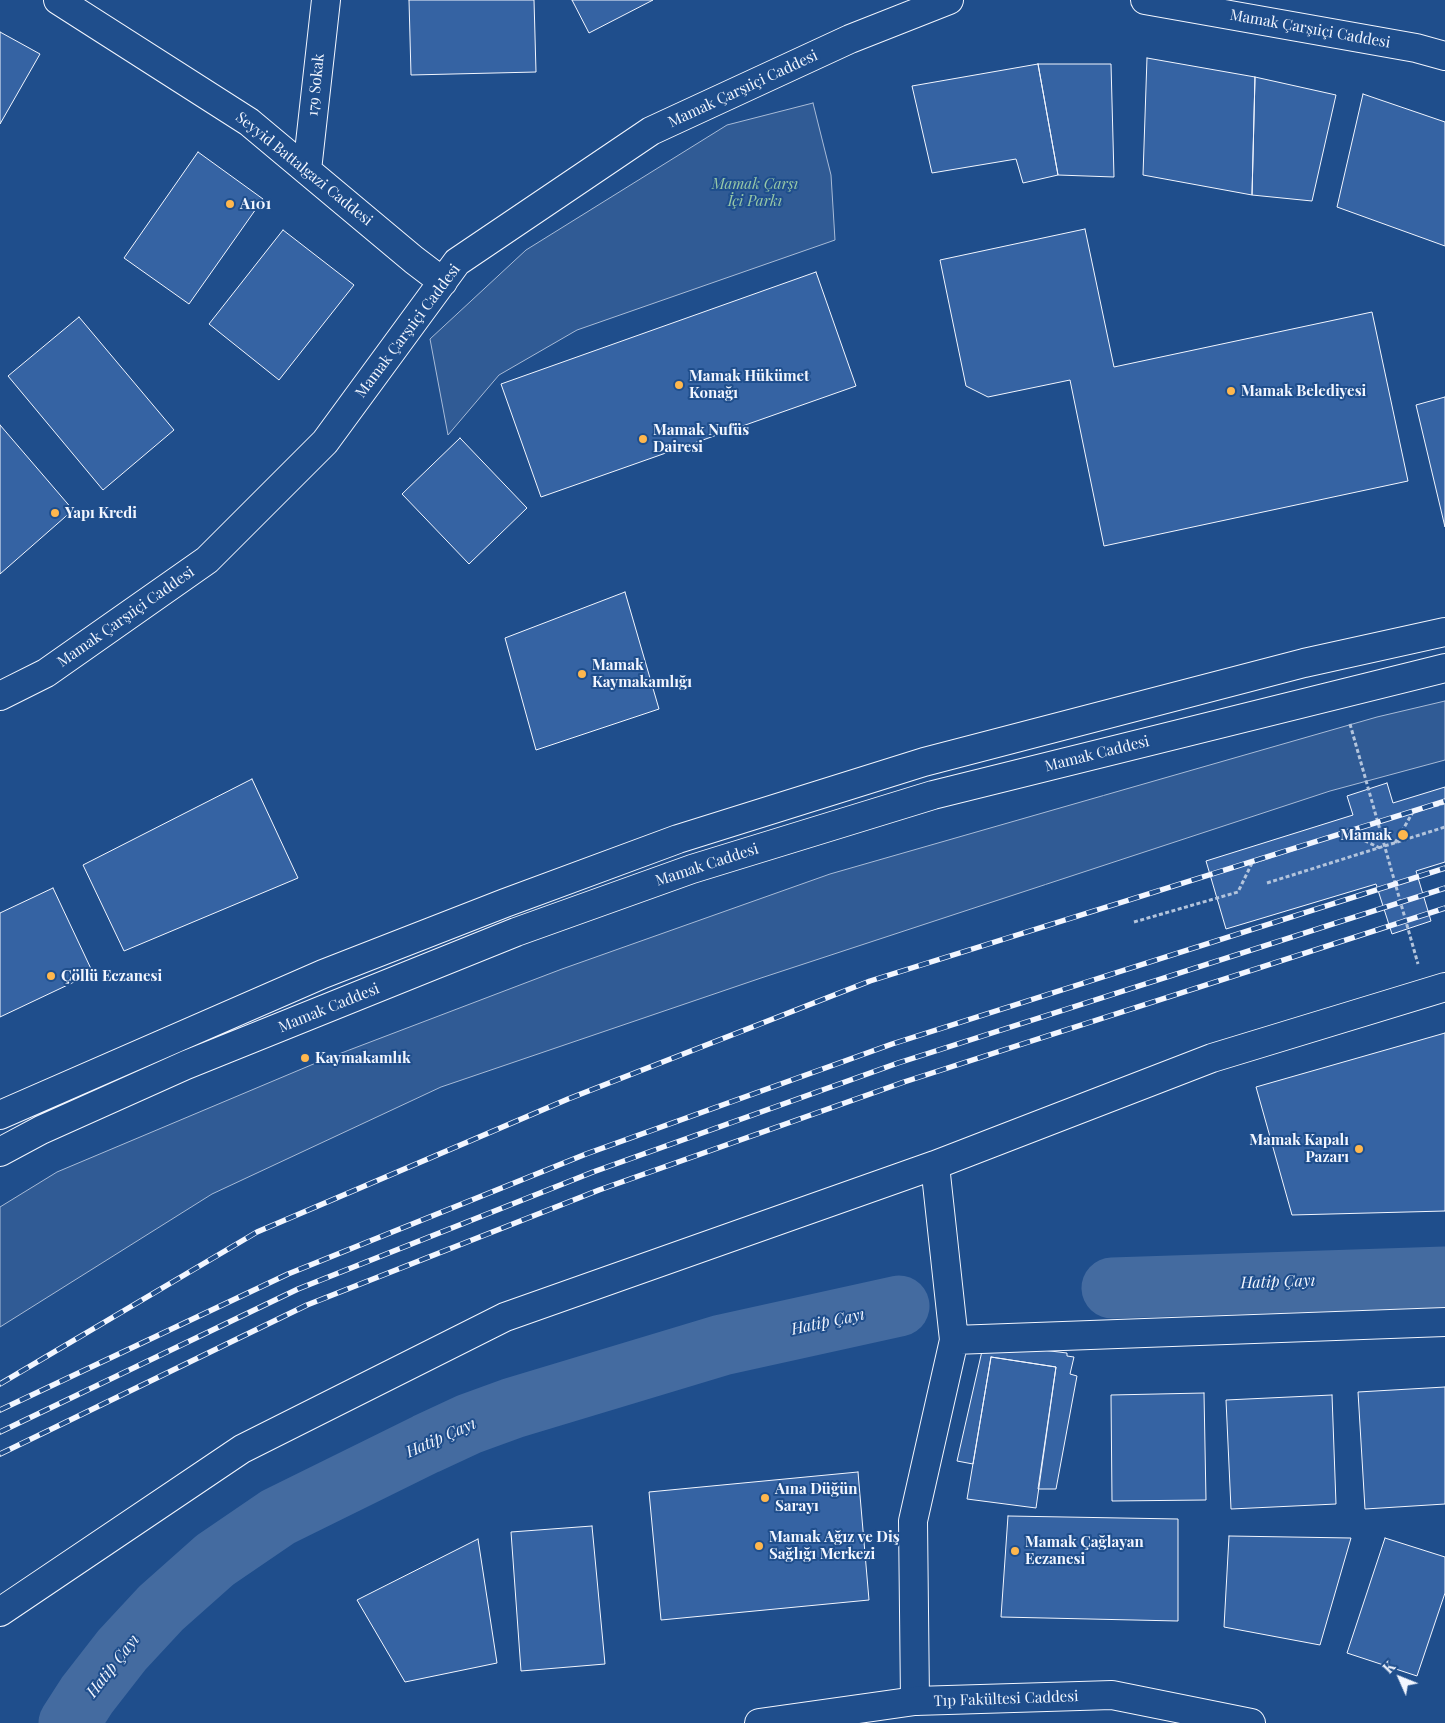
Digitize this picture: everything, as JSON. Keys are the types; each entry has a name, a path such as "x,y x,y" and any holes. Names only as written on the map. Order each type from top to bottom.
{"main road":[{"name":"Seyyid Battalgazi Caddesi","path":"58,0 249,122 443,282"},
{"name":"179 Sokak","path":"307,170 326,0"},
{"name":"Mamak Çarşıiçi Caddesi","path":"0,696 46,673 208,560 325,442 457,262 651,131 850,39 949,0"},
{"name":"Mamak Çarşıiçi Caddesi","path":"1145,0 1416,48 1445,56"},
{"path":"0,1116 323,974 678,838 924,762 1304,663 1445,632"},
{"name":"Mamak Caddesi","path":"0,1152 40,1130 195,1062 516,932 692,869 933,795 1445,668"},
{"path":"0,1612 242,1449 505,1317 935,1165 1212,1058 1436,990"},
{"path":"915,1702 913,1521 954,1340 935,1165"},
{"path":"954,1340 1445,1322"},
{"path":"0,1626 62,1572"},
{"name":"Tıp Fakültesi Caddesi","path":"771,1722 915,1702 1112,1695 1250,1723"}],"path":[{"path":"1341,693 1382,847 1436,990"},
{"path":"1394,843 1413,812 1445,802"},
{"path":"1267,883 1445,827"},
{"path":"1134,922 1238,892 1252,863 1346,832 1382,847"}],"shaded area":[{"name":"Mamak Çarşı İçi Parkı","path":"813,103 831,175 835,240 577,330 499,375 448,435 430,339 526,250 727,125"},
{"path":"1445,701 1445,760 1330,791 761,978 441,1087 212,1194 0,1327 0,1207 57,1172 323,1060 562,969 830,874 1377,717"}],"building":[{"path":"409,0 534,0 536,72 411,75"},
{"path":"572,0 653,0 589,33"},
{"path":"0,32 40,54 0,124"},
{"path":"1147,58 1255,77 1252,195 1143,175"},
{"path":"1038,64 1058,175 1023,183 1016,159 932,173 912,86"},
{"path":"1038,64 1111,64 1114,177 1058,175"},
{"path":"1255,77 1336,95 1312,201 1252,195"},
{"path":"1363,94 1445,122 1445,246 1337,207"},
{"path":"198,152 263,199 189,304 124,258"},
{"name":"Mamak Belediyesi","path":"1085,229 1114,367 1372,312 1408,481 1104,546 1070,380 988,397 966,386 940,260"},
{"path":"283,230 354,285 279,380 209,324"},
{"name":"Mamak Hükümet Konağı","path":"816,272 856,386 541,497 501,384"},
{"path":"79,317 174,430 103,490 8,376"},
{"path":"1445,397 1445,527 1416,405"},
{"path":"0,425 73,510 0,574"},
{"path":"460,438 527,508 469,564 402,494"},
{"name":"Mamak Kaymakamlığı","path":"625,592 659,709 536,750 505,638"},
{"path":"252,779 298,878 124,951 83,865"},
{"path":"1387,783 1393,803 1445,787 1445,862 1416,871 1431,921 1392,934 1376,884 1226,929 1206,861 1353,815 1347,796"},
{"path":"53,888 93,973 0,1017 0,913"},
{"name":"Mamak Kapalı Pazarı","path":"1445,1033 1445,1211 1292,1215 1256,1087"},
{"path":"993,1344 1067,1353 1067,1356 1074,1357 1070,1374 1077,1376 1056,1489 1038,1489 1056,1367 991,1357 973,1464 957,1461 982,1351"},
{"path":"991,1357 1056,1367 1036,1508 967,1499"},
{"path":"1445,1387 1445,1504 1365,1509 1358,1392"},
{"path":"1204,1393 1206,1500 1112,1501 1111,1395"},
{"path":"1332,1395 1336,1504 1231,1509 1226,1400"},
{"name":"Mamak Ağız ve Diş Sağlığı Merkezi","path":"858,1472 869,1600 661,1620 649,1492"},
{"path":"1008,1516 1178,1519 1178,1621 1001,1617"},
{"path":"592,1526 605,1664 521,1671 511,1532"},
{"path":"1229,1536 1351,1538 1320,1645 1224,1627"},
{"path":"1385,1538 1445,1557 1445,1593 1417,1676 1347,1653"},
{"path":"478,1539 497,1663 405,1682 357,1600"}],"waterway":[{"name":"Hatip Çayı","path":"1112,1288 1445,1277"},
{"name":"Hatip Çayı","path":"69,1723 87,1695 122,1650 161,1608 215,1560 278,1517 469,1424 513,1408 722,1345 899,1306"}],"railway":[{"path":"0,1384 257,1232 568,1099 870,981 1445,801"},
{"path":"0,1410 288,1274 586,1154 892,1044 1445,868"},
{"path":"0,1432 298,1289 593,1172 898,1063 1445,888"},
{"path":"0,1454 307,1305 599,1190 904,1082 1445,908"}],"place":[{"name":"A101","path":"230,204"},
{"name":"Mamak Hükümet Konağı","path":"679,385"},
{"name":"Mamak Belediyesi","path":"1231,391"},
{"name":"Mamak Nufüs Dairesi","path":"643,439"},
{"name":"Yapı Kredi","path":"55,513"},
{"name":"Mamak Kaymakamlığı","path":"582,674"},
{"name":"Mamak","path":"1403,835"},
{"name":"Çöllü Eczanesi","path":"51,976"},
{"name":"Kaymakamlık","path":"305,1058"},
{"name":"Mamak Kapalı Pazarı","path":"1359,1149"},
{"name":"Aına Düğün Sarayı","path":"765,1498"},
{"name":"Mamak Ağız ve Diş Sağlığı Merkezi","path":"759,1546"},
{"name":"Mamak Çağlayan Eczanesi","path":"1015,1551"}]}
